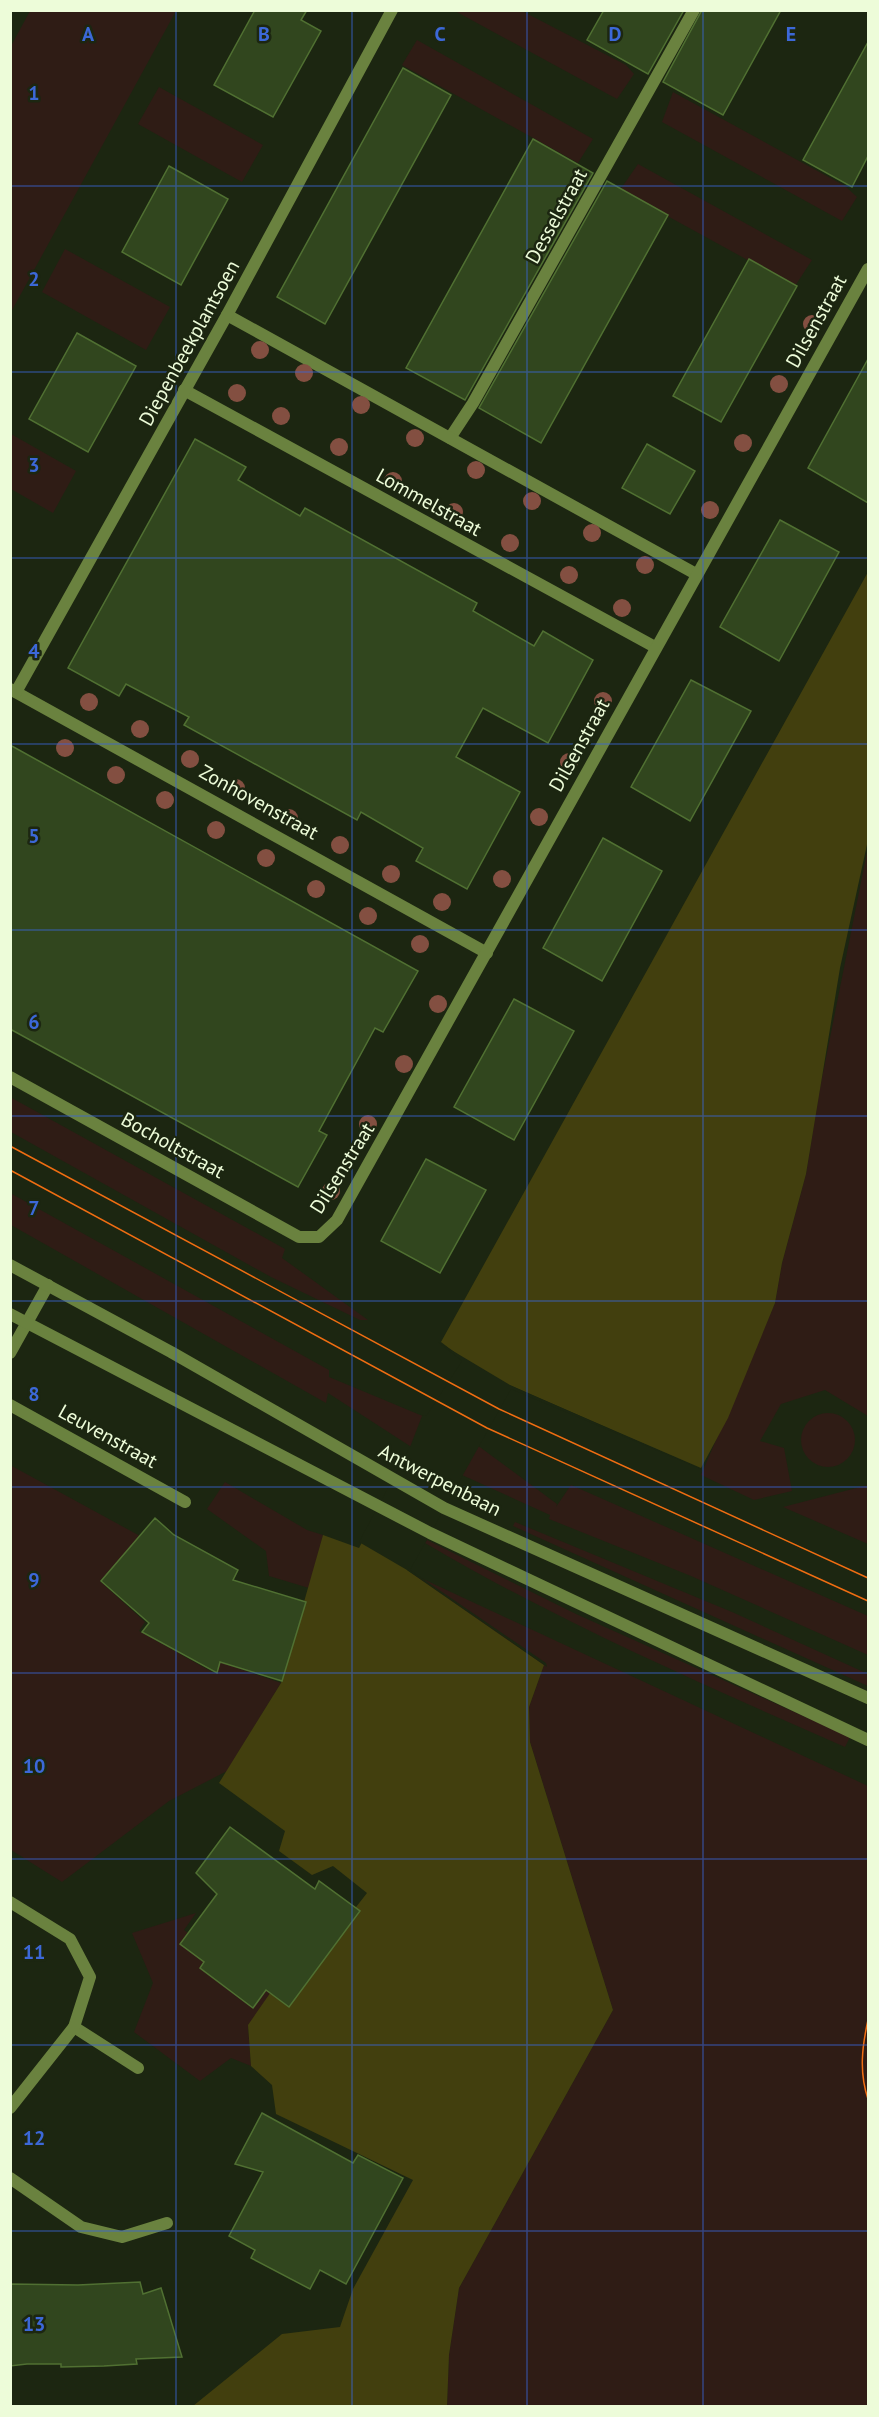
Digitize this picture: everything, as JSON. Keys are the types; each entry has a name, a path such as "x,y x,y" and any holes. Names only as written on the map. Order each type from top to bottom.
{"street":[{"name":"Diepenbeekplantsoen","path":"13,690 227,315 392,10"},
{"name":"Desselstraat","path":"450,438 479,393 694,10"},
{"name":"Dilsenstraat","path":"319,1237 337,1220 868,268"},
{"path":"227,315 696,574"},
{"name":"Lommelstraat","path":"184,390 655,647"},
{"name":"Zonhovenstraat","path":"13,690 487,953"},
{"name":"Bocholtstraat","path":"10,1077 299,1238 319,1237"},
{"name":"Antwerpenbaan","path":"10,1265 171,1352 444,1508 868,1698"},
{"path":"10,1353 48,1285"},
{"path":"10,1314 430,1533 868,1740"},
{"name":"Leuvenstraat","path":"10,1405 185,1502"},
{"path":"10,1902 70,1939 90,1977 74,2027 10,2108"},
{"path":"74,2027 138,2068"},
{"path":"10,2178 81,2227 122,2237 167,2223"}],"shaded area":[{"path":"30,11 176,11 11,312 11,46"},
{"path":"455,11 522,11 626,65 634,74 617,99"},
{"path":"417,40 593,139 578,163 402,65"},
{"path":"159,87 263,145 242,182 138,124"},
{"path":"673,92 845,186 857,197 842,221 662,122"},
{"path":"638,164 812,260 795,286 620,190"},
{"path":"65,249 170,307 146,350 42,292"},
{"path":"11,434 76,471 53,513 11,489"},
{"path":"868,572 868,840 840,968 806,1174 782,1263 775,1303 728,1418 701,1468 509,1385 407,1570 544,1665 529,1707 530,1742 613,2010 459,2288 449,2355 447,2406 193,2406 282,2334 340,2327 353,2289 413,2180 276,2114 272,2085 251,2066 248,2025 289,1966 310,1966 367,1893 333,1866 312,1875 279,1851 285,1831 219,1783 281,1683 323,1535 359,1548 428,1419 466,1361 441,1342"},
{"path":"868,847 868,1416 825,1390 781,1404 760,1441 784,1448 792,1491 754,1500 701,1475 775,1303 782,1263 806,1174 820,1088"},
{"path":"10,1097 285,1249 282,1258 368,1320 360,1320 271,1277 11,1132"},
{"path":"10,1193 329,1370 329,1377 425,1417 413,1448 328,1393 326,1403 11,1225"},
{"path":"823,1413 833,1413 843,1417 851,1425 855,1440 851,1455 843,1463 833,1467 823,1467 813,1463 805,1455 801,1445 801,1435 805,1425 813,1417"},
{"path":"477,1445 557,1504 556,1507 571,1485 868,1616 868,1655 691,1576 549,1519 550,1515 462,1475"},
{"path":"10,1465 140,1536 100,1581 145,1622 139,1631 214,1673 217,1661 281,1683 227,1771 169,1801 62,1882 11,1850"},
{"path":"225,1482 307,1530 323,1535 309,1588 269,1576 266,1551 207,1509"},
{"path":"868,1485 868,1544 783,1507"},
{"path":"515,1522 732,1612 868,1674 868,1686 513,1526"},
{"path":"427,1540 576,1614 850,1737 845,1747 632,1651 476,1572 425,1543"},
{"path":"410,1573 868,1786 868,2406 447,2406 449,2355 459,2288 613,2010 530,1742 529,1707 544,1665"},
{"path":"196,1913 184,1930 205,1946 316,1959 248,2025 251,2066 231,2058 200,2081 134,2032 153,1983 132,1933"}],"pier":[{"path":"438,1342 510,1385 703,1470 511,1389 410,1570 546,1663 547,1667 407,1570 359,1542 410,1447 422,1416 427,1415 462,1361"}],"building":[{"path":"255,10 307,10 301,20 321,31 273,117 214,85"},
{"path":"604,10 684,10 648,74 587,40"},
{"path":"702,10 781,10 723,115 663,82"},
{"path":"868,42 868,156 852,187 803,160"},
{"path":"403,68 451,95 325,324 277,297"},
{"path":"533,139 593,173 465,400 406,368"},
{"path":"169,166 228,199 181,285 122,252"},
{"path":"607,181 668,215 541,443 479,408"},
{"path":"749,259 797,286 721,422 673,396"},
{"path":"77,333 136,366 88,452 29,419"},
{"path":"868,359 868,503 808,468"},
{"path":"195,439 246,467 238,480 300,516 305,508 477,603 473,611 534,646 543,631 593,660 548,743 483,708 456,757 520,792 467,889 416,861 423,848 361,812 357,820 184,725 189,717 126,684 119,696 68,668"},
{"path":"647,444 695,471 670,514 622,488"},
{"path":"780,520 839,552 779,661 720,627"},
{"path":"691,680 751,711 690,821 631,787"},
{"path":"10,745 418,971 383,1032 375,1028 319,1131 327,1135 298,1187 10,1029"},
{"path":"603,838 662,871 602,981 543,948"},
{"path":"514,999 574,1031 514,1140 454,1107"},
{"path":"426,1159 486,1190 440,1273 381,1241"},
{"path":"155,1518 174,1535 238,1570 233,1580 306,1602 282,1681 220,1662 217,1673 142,1632 149,1623 101,1581"},
{"path":"230,1827 315,1889 319,1881 360,1911 289,2007 266,1990 253,2008 200,1968 204,1962 180,1944 217,1894 196,1873"},
{"path":"262,2113 353,2163 358,2155 403,2178 346,2284 320,2270 310,2289 251,2258 255,2250 229,2236 263,2172 235,2164"},
{"path":"140,2282 143,2294 161,2288 182,2357 136,2359 137,2364 104,2366 61,2367 61,2364 27,2364 10,2366 10,2284 78,2285"}],"tram line":[{"path":"10,1146 499,1409 868,1578"},
{"path":"10,1170 487,1428 868,1601"},
{"path":"868,2020 862,2060 863,2079 868,2099"}]}
